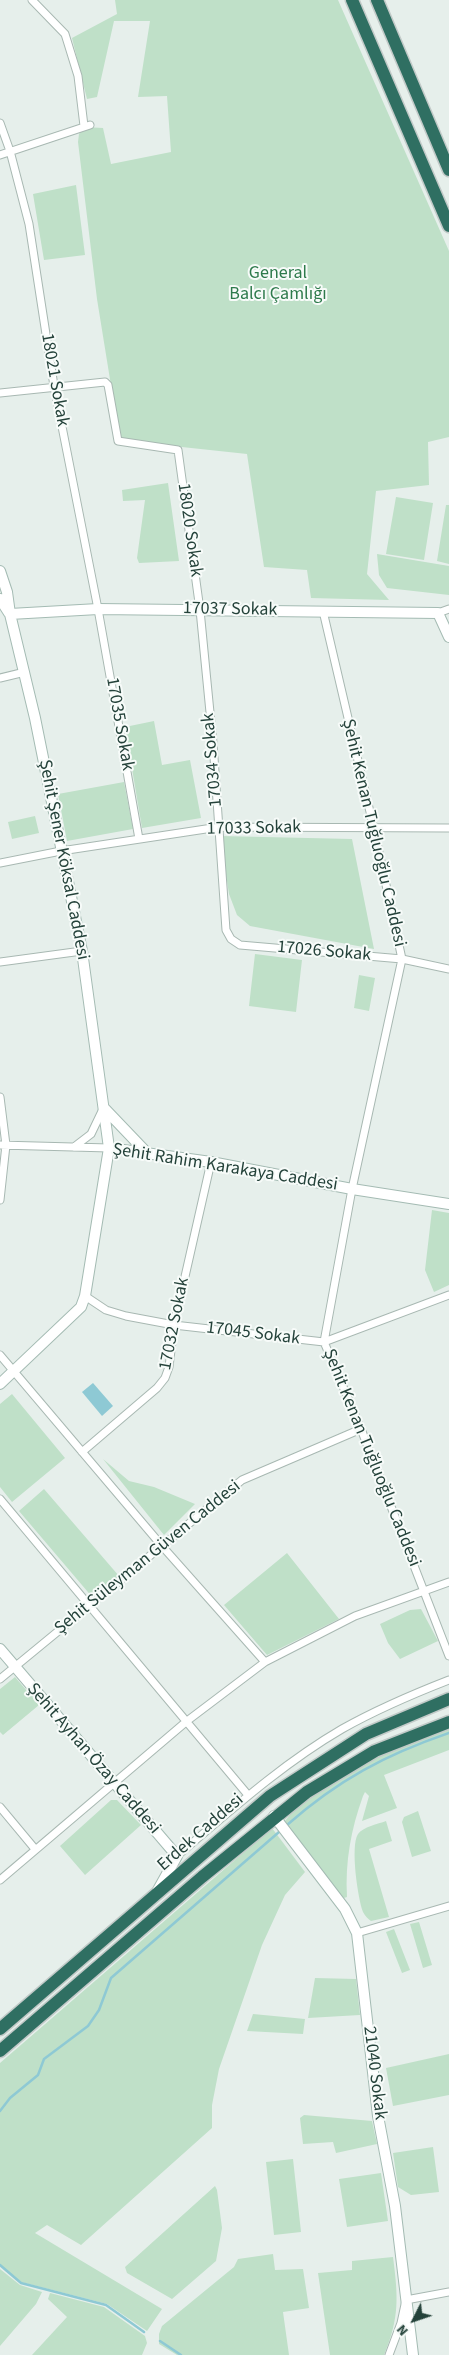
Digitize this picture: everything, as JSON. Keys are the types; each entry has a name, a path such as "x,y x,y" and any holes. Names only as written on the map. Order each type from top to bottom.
{"highway":[{"path":"352,0 449,226"},
{"path":"377,0 449,170"},
{"name":"Erdek Caddesi","path":"0,2029 270,1796 318,1763 366,1734 449,1699"},
{"name":"Erdek Caddesi","path":"0,2051 274,1816 307,1792 375,1751 449,1722"}],"main road":[{"name":"Şehit Şener Köksal Caddesi","path":"0,571 7,592 10,614 25,672 82,951 109,1148 85,1296 81,1307 0,1384"},
{"name":"Şehit Şener Köksal Caddesi","path":"0,599 10,614"},
{"name":"17037 Sokak","path":"10,614 98,609 438,613"},
{"path":"438,613 449,637"},
{"path":"104,1108 148,1153"},
{"name":"Şehit Rahim Karakaya Caddesi","path":"109,1148 211,1162 352,1189 449,1204"},
{"name":"Şehit Ayhan Özay Caddesi","path":"0,1649 113,1784 177,1856"},
{"name":"21040 Sokak","path":"274,1816 345,1908 357,1933 378,2116 394,2206 413,2355"},
{"path":"156,1895 177,1856"}],"street":[{"path":"0,155 87,126 78,76 65,34 32,0"},
{"name":"18021 Sokak","path":"0,123 10,151 29,224 54,386 98,609"},
{"name":"18020 Sokak","path":"54,386 105,382 108,385 115,434 118,442 178,450 200,610"},
{"path":"0,393 54,386"},
{"name":"17035 Sokak","path":"98,609 139,839"},
{"name":"17037 Sokak","path":"438,613 449,609"},
{"name":"17034 Sokak","path":"200,610 226,930 231,938"},
{"name":"Şehit Kenan Tuğluoğlu Caddesi","path":"323,612 374,829 402,959 352,1189 324,1342 361,1429 449,1656"},
{"path":"0,678 25,672"},
{"name":"17033 Sokak","path":"0,863 61,851 219,827 449,828"},
{"name":"17026 Sokak","path":"231,938 240,945 402,959 449,969"},
{"path":"0,962 82,951"},
{"path":"0,1097 3,1145 0,1200"},
{"path":"74,1147 91,1134 104,1108"},
{"name":"Şehit Rahim Karakaya Caddesi","path":"3,1145 109,1148"},
{"name":"17032 Sokak","path":"82,1452 162,1384 169,1367 174,1325 211,1162"},
{"name":"17045 Sokak","path":"85,1296 106,1310 174,1325 324,1342 449,1295"},
{"path":"0,1355 162,1546 265,1662"},
{"name":"Şehit Süleyman Güven Caddesi","path":"0,1679 242,1480 361,1429"},
{"path":"0,1498 248,1795"},
{"path":"0,1880 187,1722 265,1662 355,1616 449,1582"},
{"path":"177,1856 248,1795 284,1768 343,1729 416,1693 449,1680"},
{"path":"0,1807 35,1850"},
{"path":"357,1933 449,1906"},
{"path":"389,2355 401,2323 406,2300 449,2292"}],"green space":[{"name":"General Balcı Çamlığı","path":"115,0 338,0 449,251 449,437 428,442 429,485 376,491 367,574 389,600 311,598 307,570 264,567 247,454 126,441 119,435 97,299 78,142 79,134 84,127 103,128 111,164 171,152 167,96 138,97 150,21 114,21 97,97 87,99 72,38 117,14"},
{"path":"76,185 85,255 44,260 33,194"},
{"path":"168,483 179,561 139,563 137,558 145,500 123,501 122,490"},
{"path":"396,497 433,503 424,560 386,554"},
{"path":"446,505 449,505 449,564 437,561"},
{"path":"377,554 449,566 449,595 387,588 379,575"},
{"path":"154,721 162,765 190,760 201,818 142,828 125,727"},
{"path":"124,782 133,829 67,841 58,794"},
{"path":"35,816 39,833 12,839 8,822"},
{"path":"220,836 352,839 374,949 250,926 237,915 229,894"},
{"path":"255,954 302,960 296,1012 249,1006"},
{"path":"359,975 375,978 369,1011 354,1008"},
{"path":"432,1210 449,1213 449,1285 434,1292 425,1270"},
{"path":"12,1394 65,1458 12,1502 0,1487 0,1404"},
{"path":"103,1459 129,1481 154,1487 195,1504 164,1535"},
{"path":"44,1489 119,1576 93,1598 19,1511"},
{"path":"287,1553 339,1619 267,1655 224,1605"},
{"path":"421,1609 438,1641 400,1659 388,1643 380,1624 410,1610"},
{"path":"15,1677 39,1705 3,1735 0,1732 0,1689"},
{"path":"449,1726 449,1750 384,1775 397,1808 362,1821 369,1796 365,1792 352,1833 348,1858 347,1897 344,1898 310,1860 285,1821 297,1806 357,1765"},
{"path":"111,1800 117,1800 141,1825 85,1875 60,1846"},
{"path":"418,1811 431,1851 412,1857 402,1822 404,1817"},
{"path":"386,1821 392,1841 369,1849 389,1917 371,1921 363,1912 359,1896 355,1861 356,1840 358,1834 363,1829"},
{"path":"272,1828 305,1872 285,1895 262,1945 219,2069 212,2105 212,2128 81,2245 47,2225 35,2233 162,2309 147,2331 107,2304 21,2282 0,2265 0,2063"},
{"path":"419,1922 432,1965 423,1968 410,1924"},
{"path":"394,1929 410,1970 402,1973 386,1932"},
{"path":"315,1978 356,1979 360,2015 308,2018"},
{"path":"253,2014 305,2019 303,2034 247,2031"},
{"path":"449,2054 449,2095 393,2106 386,2068"},
{"path":"304,2115 372,2121 377,2144 336,2153 333,2142 303,2144 300,2118"},
{"path":"433,2147 439,2192 411,2195 398,2187 393,2153"},
{"path":"293,2159 301,2232 274,2235 266,2162"},
{"path":"381,2173 388,2221 347,2227 339,2179"},
{"path":"215,2186 222,2228 216,2261 172,2299 127,2273 125,2267"},
{"path":"273,2254 275,2270 303,2269 309,2308 283,2312 289,2355 177,2355 159,2344 159,2334 162,2326 234,2267 238,2259"},
{"path":"393,2257 397,2295 395,2318 384,2355 330,2355 318,2273 352,2270 352,2261"},
{"path":"0,2269 20,2285 42,2292 36,2304 0,2346"},
{"path":"50,2293 104,2307 145,2336 147,2343 142,2355 32,2355 67,2317 48,2299"}],"water":[{"path":"93,1383 113,1406 102,1416 82,1392"}],"waterway":[{"path":"287,1825 325,1795 363,1770 404,1750 449,1733"},
{"path":"0,2111 10,2098 38,2075 44,2059 88,2026 99,2010 111,1978 279,1832"},
{"path":"0,2265 21,2283 106,2305 144,2332"},
{"path":"160,2341 181,2355"}]}
